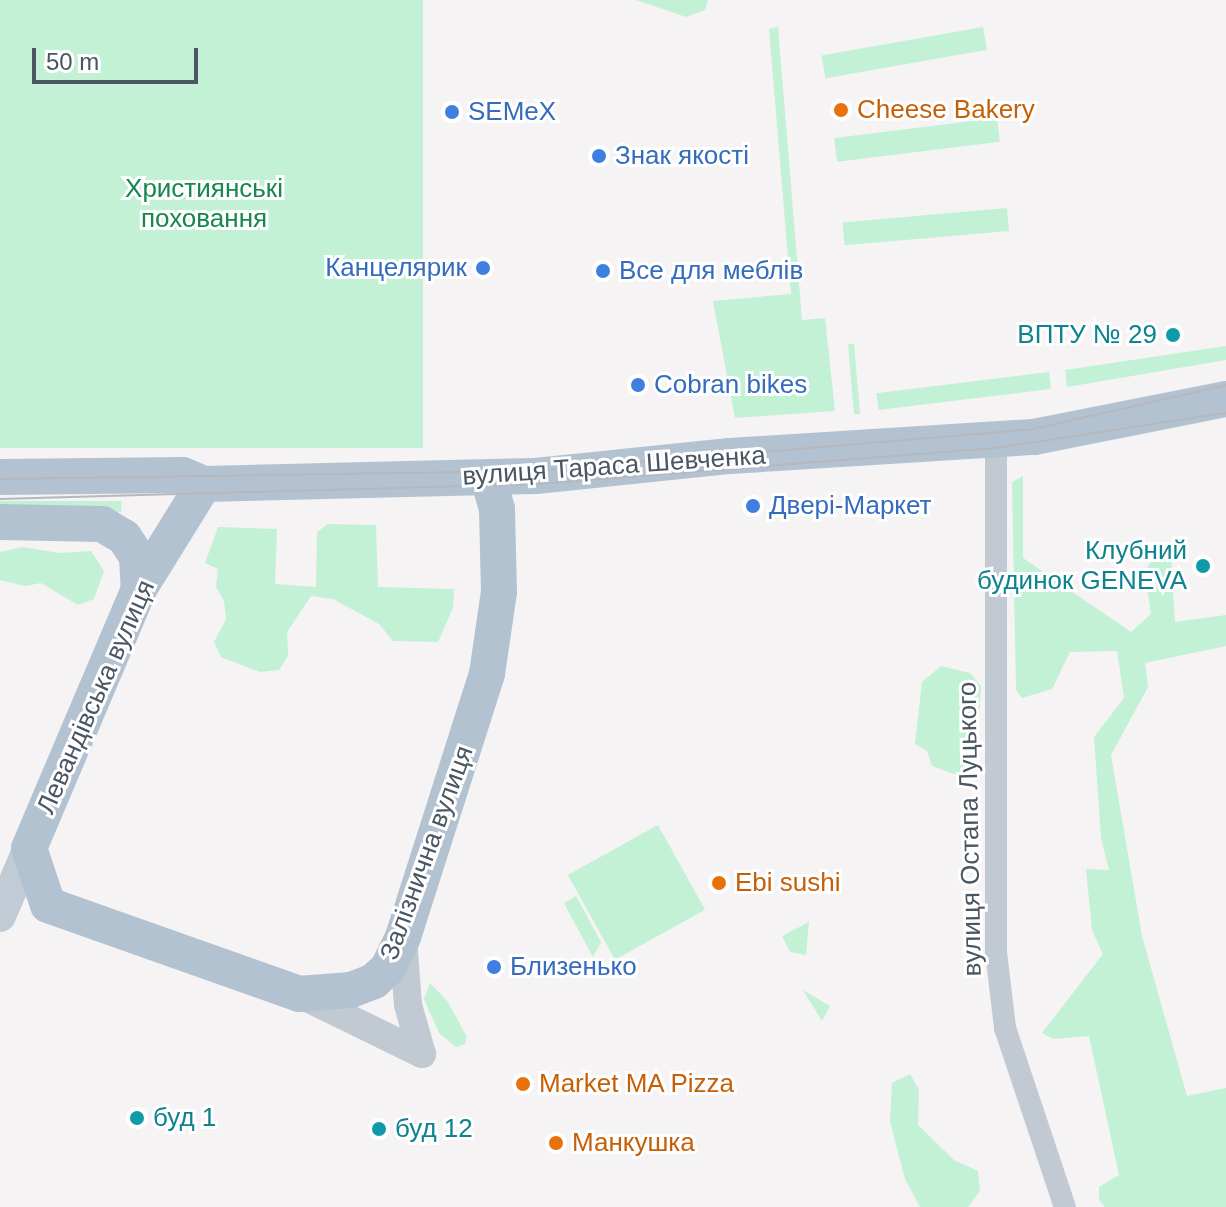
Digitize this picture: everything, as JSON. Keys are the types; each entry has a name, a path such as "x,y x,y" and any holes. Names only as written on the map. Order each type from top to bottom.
{"main road":[{"name":"вулиця Тараса Шевченка","path":"0,477 183,475 204,484 488,477 996,440 1226,399"},
{"name":"Залізнична вулиця","path":"48,905 299,994 351,990 374,981 388,968 403,937 487,674 499,592 497,509 488,477"},
{"name":"Левандівська вулиця","path":"0,916 139,589 204,484"},
{"path":"0,522 102,524 124,537 137,556 139,589"},
{"path":"0,931 13,919 48,905 29,848"}],"street":[{"name":"вулиця Остапа Луцького","path":"996,440 996,952 1005,1028 1065,1207"},
{"path":"299,994 422,1054 408,1005 403,937"}],"green space":[{"name":"Християнські поховання","path":"0,0 423,0 423,448 0,448"},
{"path":"636,0 708,0 705,10 686,17"},
{"path":"778,27 802,320 825,318 835,411 735,418 713,301 791,294 769,29"},
{"path":"983,27 987,50 825,78 821,55"},
{"path":"997,118 1000,142 837,162 834,138"},
{"path":"1007,208 1009,231 845,245 843,222"},
{"path":"854,344 860,414 854,414 848,345"},
{"path":"1226,346 1226,360 1067,387 1065,370"},
{"path":"1049,372 1051,389 878,410 876,393"},
{"path":"1023,476 1023,558 1131,632 1151,614 1145,572 1151,561 1171,557 1175,622 1226,615 1226,646 1145,663 1148,687 1111,755 1142,936 1187,1096 1226,1088 1226,1207 1105,1207 1099,1200 1099,1187 1119,1175 1089,1036 1053,1039 1042,1033 1103,954 1092,930 1086,869 1109,870 1101,838 1094,737 1124,698 1117,651 1070,652 1052,689 1022,698 1016,690 1012,482"},
{"path":"0,501 122,501 121,512 0,510"},
{"path":"328,524 376,525 378,587 454,589 453,608 438,642 393,641 379,624 333,599 311,596 287,632 288,656 279,670 260,672 221,657 214,642 226,619 224,601 216,587 218,569 205,563 218,527 277,529 275,584 316,587 317,532"},
{"path":"23,547 60,553 91,551 104,571 94,599 78,605 41,583 25,586 0,580 0,552"},
{"path":"941,666 970,673 981,686 976,768 957,775 932,766 927,751 915,744 922,682"},
{"path":"658,825 705,910 615,960 568,875"},
{"path":"576,896 601,942 593,957 564,903"},
{"path":"809,922 806,955 790,952 782,936"},
{"path":"430,983 448,1002 467,1037 465,1044 456,1047 439,1033 424,999"},
{"path":"803,990 830,1006 822,1021"},
{"path":"910,1074 919,1090 918,1125 954,1160 978,1171 980,1191 968,1207 920,1207 905,1179 890,1122 892,1083"}],"tram line":[{"path":"0,479 535,471 1033,429 1226,385"},
{"path":"0,499 537,484 996,448 1226,413"}],"place":[{"name":"Cheese Bakery","path":"841,110"},
{"name":"SEMeX","path":"452,112"},
{"name":"Знак якості","path":"599,156"},
{"name":"Канцелярик","path":"483,268"},
{"name":"Все для меблів","path":"603,271"},
{"name":"ВПТУ № 29","path":"1173,335"},
{"name":"Cobran bikes","path":"638,385"},
{"name":"Двері-Маркет","path":"753,506"},
{"name":"Клубний будинок GENEVA","path":"1203,566"},
{"name":"Ebi sushi","path":"719,883"},
{"name":"Близенько","path":"494,967"},
{"name":"Market MA Pizza","path":"523,1084"},
{"name":"буд 1","path":"137,1118"},
{"name":"буд 12","path":"379,1129"},
{"name":"Манкушка","path":"556,1143"}]}
